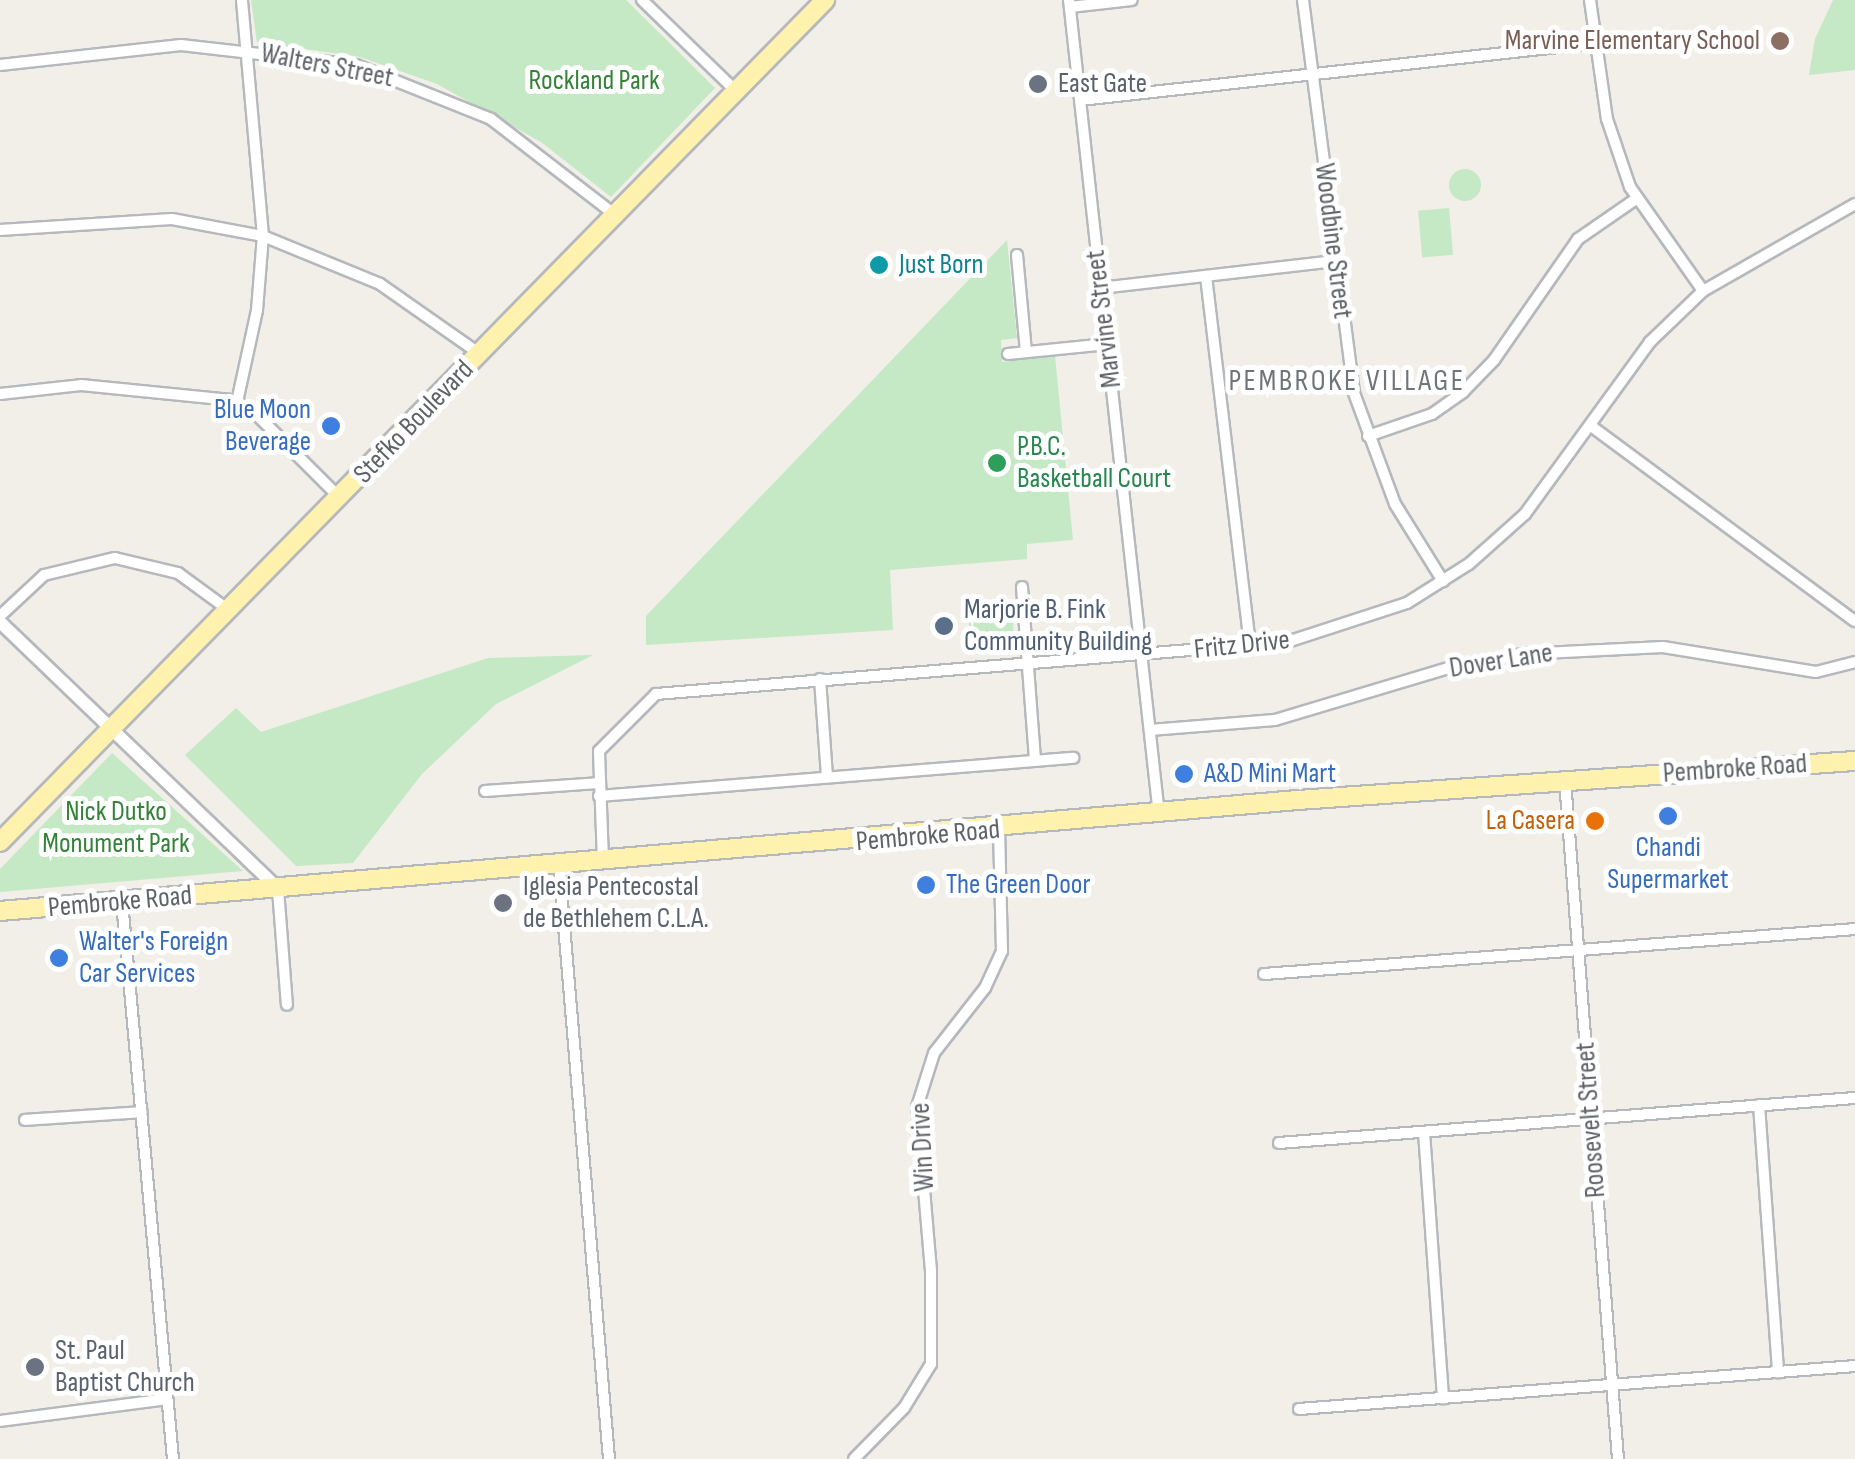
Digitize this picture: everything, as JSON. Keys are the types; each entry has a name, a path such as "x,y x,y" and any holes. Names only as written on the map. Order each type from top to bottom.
{"main road":[{"name":"Stefko Boulevard","path":"0,842 826,0"},
{"name":"Pembroke Road","path":"0,911 1855,760"}],"street":[{"path":"237,402 257,310 263,236 242,0"},
{"path":"642,0 737,92"},
{"path":"1069,4 1132,0"},
{"name":"Woodbine Street","path":"1303,0 1354,393 1395,504 1442,581"},
{"path":"1590,0 1607,120 1636,199 1703,291"},
{"name":"Marvine Street","path":"1069,4 1159,816"},
{"path":"1080,100 1596,43"},
{"name":"Walters Street","path":"0,64 156,45 247,50 356,65 450,99 532,144 615,215"},
{"path":"1368,436 1432,414 1462,392 1494,360 1578,240 1636,199"},
{"name":"Fritz Drive","path":"603,862 599,789 602,744 651,697 1250,646 1342,629 1442,581 1525,514 1650,342 1703,291 1855,204"},
{"path":"0,230 172,219 263,236 368,278 480,354"},
{"path":"1016,255 1026,352"},
{"path":"1101,288 1334,261"},
{"path":"1206,276 1250,646"},
{"path":"1008,354 1108,344"},
{"path":"0,394 81,385 237,402 340,499"},
{"path":"1591,426 1855,621"},
{"path":"230,611 167,568 115,558 44,576 0,619 278,889 287,1005"},
{"path":"1022,587 1035,761"},
{"name":"Dover Lane","path":"1150,730 1275,720 1458,664 1523,654 1663,646 1792,671 1833,670 1855,662"},
{"path":"820,680 827,777"},
{"path":"486,791 827,777 1073,758"},
{"name":"Roosevelt Street","path":"1565,781 1618,1459"},
{"name":"Win Drive","path":"854,1459 904,1408 931,1364 932,1271 917,1107 934,1053 985,988 1002,951 999,830"},
{"path":"560,866 610,1459"},
{"path":"122,902 173,1459"},
{"path":"1264,974 1855,929"},
{"path":"1279,1143 1855,1098"},
{"path":"1759,1105 1778,1372"},
{"path":"25,1120 142,1112"},
{"path":"1424,1132 1443,1398"},
{"path":"1299,1409 1855,1366"},
{"path":"0,1420 167,1399"}],"green space":[{"name":"Rockland Park","path":"251,0 626,0 715,88 611,197 541,142 437,84 360,57 257,42"},
{"path":"1833,0 1855,0 1855,70 1809,75 1815,39"},
{"path":"1465,169 1476,174 1481,185 1476,196 1465,201 1454,196 1449,185 1454,174"},
{"path":"1449,208 1453,255 1422,258 1418,211"},
{"path":"1007,240 1017,338 1001,340 1002,362 1055,356 1073,540 1027,544 1027,559 890,570 893,630 646,645 646,616"},
{"path":"1012,604 1014,637 970,639 968,606"},
{"path":"593,655 496,704 422,774 353,863 296,866 185,755 236,708 261,732 488,658"},
{"name":"Nick Dutko Monument Park","path":"112,753 243,871 0,892 0,869"}],"place":[{"name":"Marvine Elementary School","path":"1780,41"},
{"name":"East Gate","path":"1038,84"},
{"name":"Just Born","path":"879,265"},
{"name":"Blue Moon Beverage","path":"331,426"},
{"name":"P.B.C. Basketball Court","path":"997,463"},
{"name":"Marjorie B. Fink Community Building","path":"944,626"},
{"name":"A&D Mini Mart","path":"1184,774"},
{"name":"Chandi Supermarket","path":"1668,816"},
{"name":"La Casera","path":"1595,821"},
{"name":"The Green Door","path":"926,885"},
{"name":"Iglesia Pentecostal de Bethlehem C.L.A.","path":"503,903"},
{"name":"Walter's Foreign Car Services","path":"59,958"},
{"name":"St. Paul Baptist Church","path":"35,1367"}],"district":[{"name":"PEMBROKE VILLAGE","path":"1347,381"}]}
